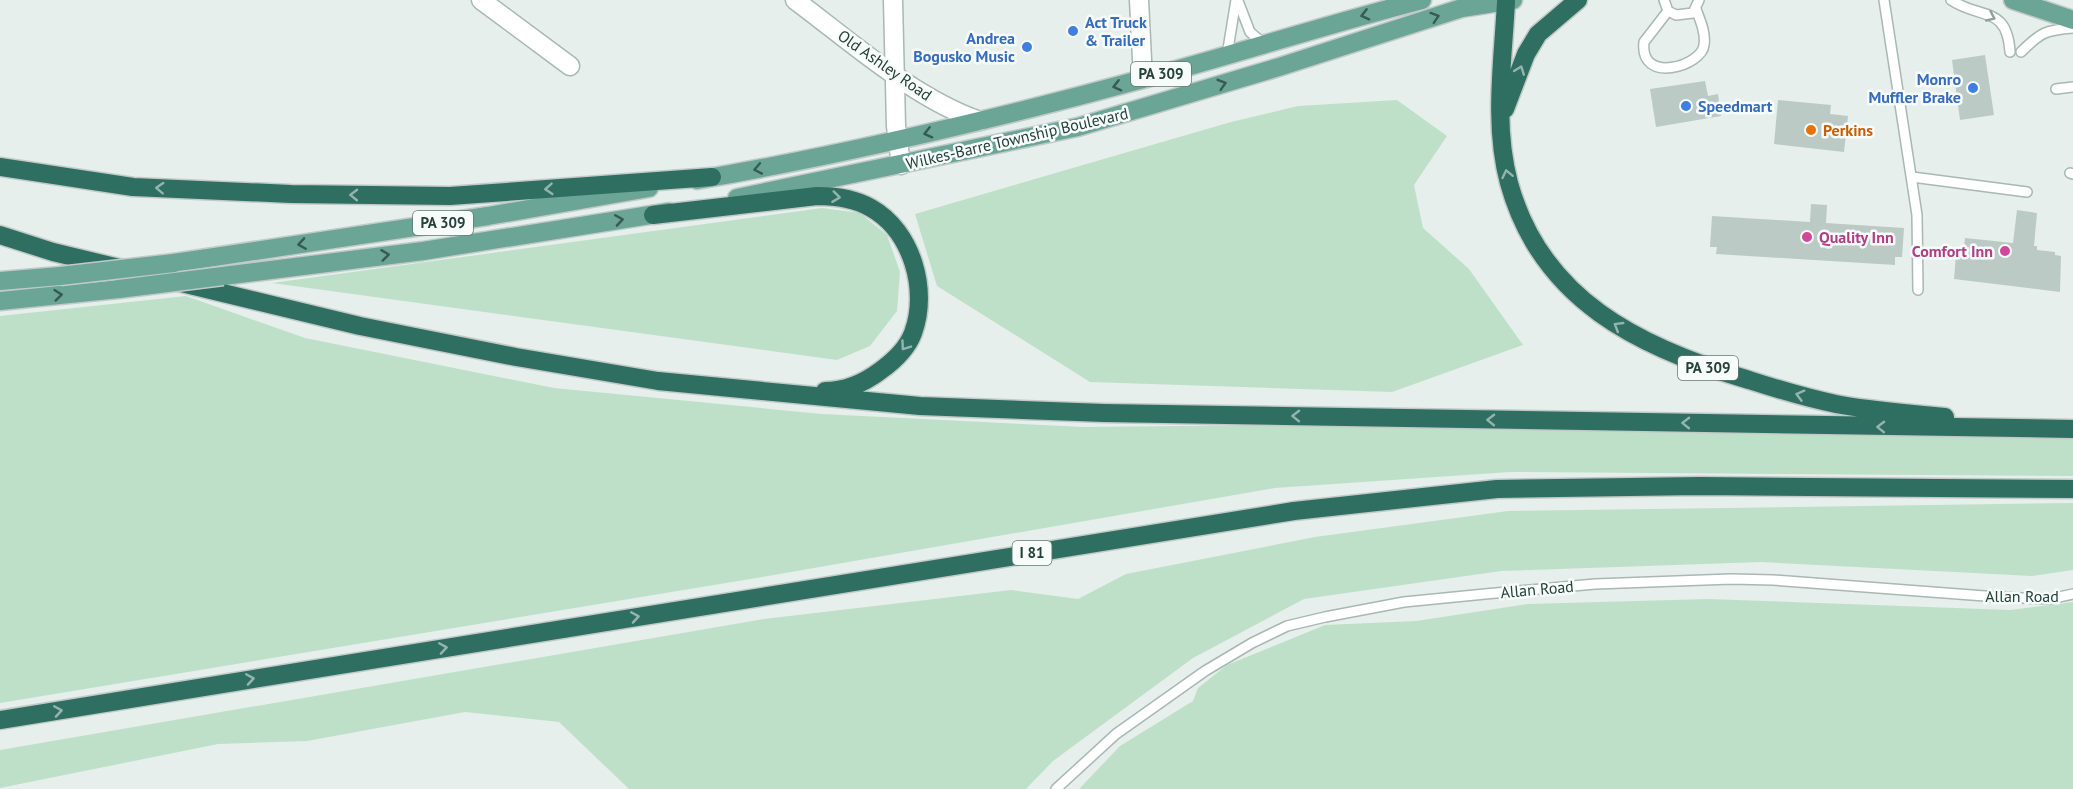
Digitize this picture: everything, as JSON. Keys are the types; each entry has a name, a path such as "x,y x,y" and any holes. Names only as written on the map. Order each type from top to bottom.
{"highway":[{"name":"PA 309","path":"1508,0 1499,125 1508,182 1525,228 1539,253 1557,276 1585,304 1633,335 1713,370 1837,405 2045,430"},
{"path":"1499,125 1526,54 1538,34 1578,0"},
{"path":"0,167 133,187 370,195 450,196 712,177"},
{"path":"652,215 817,196 837,196 872,209 900,234 915,266 918,284 918,317 913,335 905,349 882,369 852,386 831,391 772,392"},
{"path":"0,234 54,252 360,326 658,381 920,406 1104,413 2073,429"},
{"name":"I 81","path":"0,720 1306,510 1497,489 1700,486 2073,489"}],"main road":[{"name":"Wilkes-Barre Township Boulevard","path":"712,177 898,141 980,121 1143,79 1422,0"},
{"name":"Wilkes-Barre Township Boulevard","path":"652,215 1078,127 1279,67 1462,8 1508,0"},
{"path":"2013,0 2073,20"},
{"name":"PA 309","path":"0,281 174,263 488,216 712,177"},
{"name":"PA 309","path":"0,301 119,289 423,251 652,215"}],"street":[{"path":"481,0 570,66"},
{"name":"Old Ashley Road","path":"795,0 895,73 956,112 980,121"},
{"path":"894,0 895,73 901,165"},
{"path":"1139,0 1143,79"}],"lane":[{"path":"1237,0 1250,32 1264,44"},
{"path":"1227,55 1237,0"},
{"path":"1664,0 1668,11 1676,15 1688,15 1697,4"},
{"path":"1884,0 1917,215 1918,290"},
{"path":"1951,0 1995,17 2003,23 2009,37 2010,52"},
{"path":"1668,11 1644,42 1646,60 1651,66 1657,68 1690,61 1702,52 1704,45 1702,24 1697,4"},
{"path":"2021,52 2036,37 2049,29 2073,28"},
{"path":"2056,89 2073,87"},
{"path":"1912,177 2027,192"},
{"name":"Allan Road","path":"1056,789 1116,734 1157,703 1252,643 1287,626 1348,612 1404,602 1595,584 1731,579 1773,580 1998,597 2050,599 2073,594"}],"green space":[{"path":"1397,100 1447,136 1414,185 1423,228 1469,269 1523,345 1392,392 1090,382 937,286 915,214 1231,122 1298,106"},
{"path":"822,208 860,213 887,235 900,272 897,311 870,346 837,360 272,283"},
{"path":"186,296 305,338 554,388 822,414 1083,427 1385,424 2073,439 2073,476 1510,472 1275,488 768,576 0,703 0,316"},
{"path":"2073,503 2073,570 2032,576 1761,562 1501,571 1304,599 1193,658 1053,761 1026,789 629,789 559,722 465,712 307,741 218,744 0,788 0,750 764,619 1011,590 1078,599 1126,574 1315,537 1508,511"},
{"path":"1708,599 2010,610 2073,602 2073,789 1079,789 1120,746 1193,701 1198,688 1227,665 1325,625 1416,621 1528,604"}],"building":[{"name":"Monro Muffler Brake","path":"1985,55 1994,115 1960,120 1952,60"},
{"name":"Speedmart","path":"1705,81 1708,96 1718,94 1721,116 1656,127 1650,89"},
{"name":"Perkins","path":"1778,100 1831,105 1830,114 1848,116 1844,152 1774,144"},
{"name":"Quality Inn","path":"1811,204 1827,205 1826,223 1904,228 1902,257 1895,257 1895,265 1716,254 1717,247 1710,247 1712,216 1810,222"},
{"name":"Comfort Inn","path":"2017,210 2037,213 2034,246 2037,246 2037,250 2055,252 2055,255 2061,256 2060,292 1954,279 1956,256 1963,257 1965,238 2013,243"}],"place":[{"name":"Act Truck & Trailer","path":"1073,31"},
{"name":"Andrea Bogusko Music","path":"1027,47"},
{"name":"Monro Muffler Brake","path":"1973,88"},
{"name":"Speedmart","path":"1686,106"},
{"name":"Perkins","path":"1811,130"},
{"name":"Quality Inn","path":"1807,237"},
{"name":"Comfort Inn","path":"2005,251"}]}
